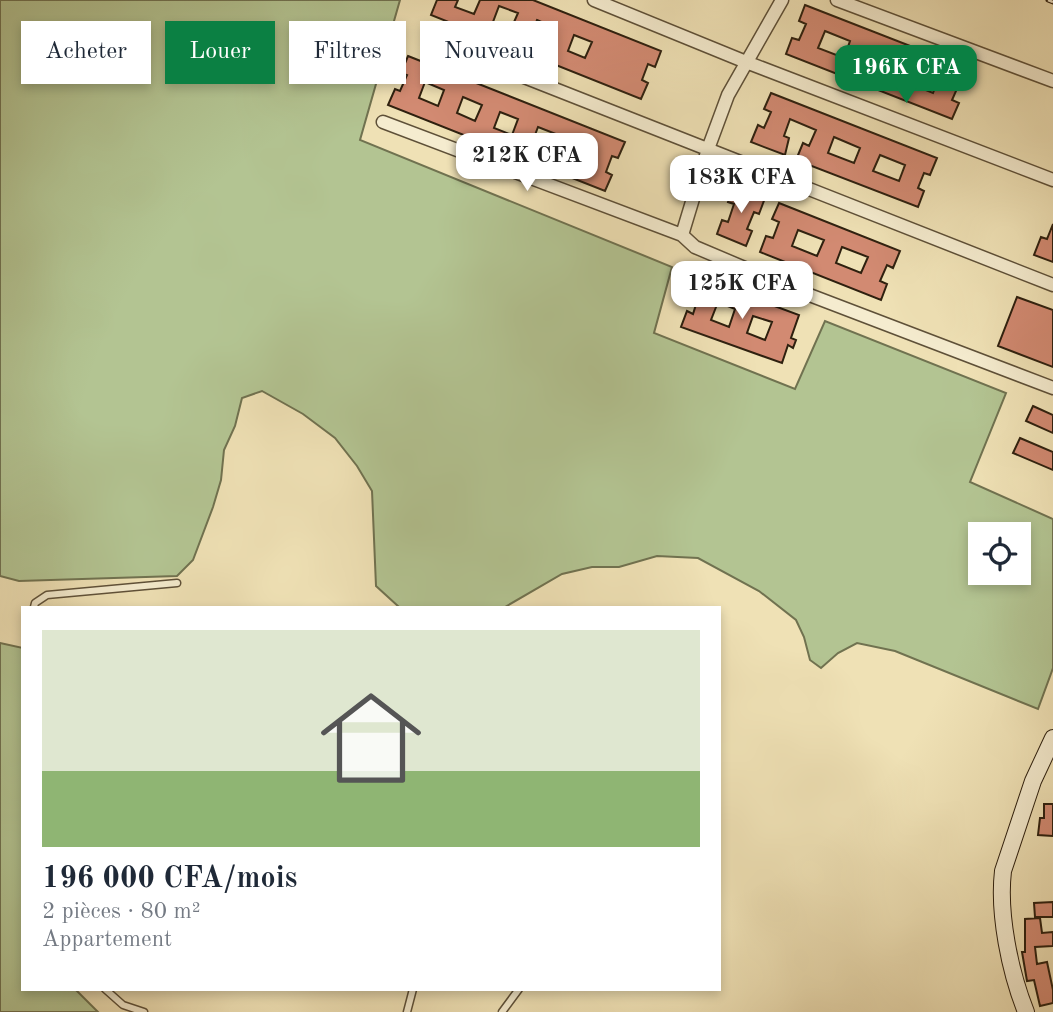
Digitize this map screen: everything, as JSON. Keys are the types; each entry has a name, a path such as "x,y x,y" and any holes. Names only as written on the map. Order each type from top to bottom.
{"main road":[{"path":"1026,1012 1008,946 1002,912 1001,881 1032,781 1053,738"}],"street":[{"path":"594,0 746,62 1053,180"},
{"path":"682,235 708,149 728,95 782,0"},
{"path":"837,0 1053,81"},
{"path":"542,84 1053,285"},
{"path":"383,122 682,235 695,247 799,291 1053,388"}],"lane":[{"path":"34,606 47,595 177,583"},
{"path":"107,991 123,1005 144,1012"},
{"path":"407,1012 412,991"},
{"path":"502,1012 518,991"}],"green space":[{"path":"0,0 400,0 394,21 289,21 289,84 376,84 360,140 672,267 654,333 795,389 825,321 1006,393 970,482 1053,519 1053,668 1038,709 895,651 857,643 838,653 821,668 810,660 796,620 759,591 698,558 657,556 619,567 592,567 562,574 507,606 398,606 376,586 372,491 357,466 335,438 303,414 262,391 242,398 235,426 224,450 221,480 213,507 193,560 177,576 19,581 0,576"},
{"path":"0,643 21,648 21,991 77,991 98,1012 0,1012"}],"building":[{"path":"437,0 458,0 455,7 474,14 480,0 533,0 661,51 655,67 648,64 642,80 648,83 641,99 558,66 558,21 514,21 518,13 499,6 493,21 446,21 431,15","holes":["574,35 592,42 585,58 568,51"]},
{"path":"805,5 972,70 965,87 959,84 952,100 959,103 952,119 786,54 792,38 799,40 806,24 799,21","holes":["825,31 850,41 844,58 818,48","870,49 894,59 888,75 864,66","914,67 939,77 933,93 908,83"]},
{"path":"408,56 420,61 420,84 424,84 419,98 438,106 444,90 430,84 479,84 625,142 618,158 612,156 606,172 612,175 605,191 388,105 395,89 400,91 403,84 406,84","holes":["463,97 482,105 475,121 457,113","500,112 518,119 512,135 494,128","538,127 556,134 550,150 532,143","575,141 594,149 587,165 569,158"]},
{"path":"771,93 937,158 930,175 924,173 918,188 924,191 918,207 796,160 803,143 809,146 816,130 790,119 784,136 789,138 785,155 751,142 758,125 764,128 771,112 764,109","holes":["834,137 860,148 854,163 828,153","880,155 905,165 899,181 873,171"]},
{"path":"734,185 765,198 759,214 754,212 747,229 752,231 746,246 717,234 722,220 728,222 734,204 728,202"},
{"path":"779,203 900,251 893,268 887,265 880,281 887,284 881,300 760,252 766,236 773,238 779,222 772,219","holes":["798,230 824,240 817,256 792,246","842,247 868,257 861,273 836,263"]},
{"path":"1053,224 1053,262 1034,255 1041,237 1047,239"},
{"path":"699,278 799,315 791,338 796,340 793,348 788,345 782,363 681,327 687,311 693,314 699,295 694,293","holes":["718,302 735,309 729,327 711,320","753,316 772,322 765,340 747,333"]},
{"path":"1017,297 1053,310 1053,367 998,346"},
{"path":"1033,406 1053,415 1053,433 1026,421"},
{"path":"1020,438 1053,452 1053,470 1013,453"},
{"path":"1044,804 1053,804 1053,836 1038,835 1040,818 1044,818"},
{"path":"1053,902 1053,917 1035,917 1034,903"},
{"path":"1040,918 1042,933 1053,932 1053,946 1035,947 1037,964 1047,962 1053,1003 1040,1006 1034,980 1027,981 1022,952 1025,952 1025,919"}],"railway":[{"path":"1048,0 1053,2"}]}
